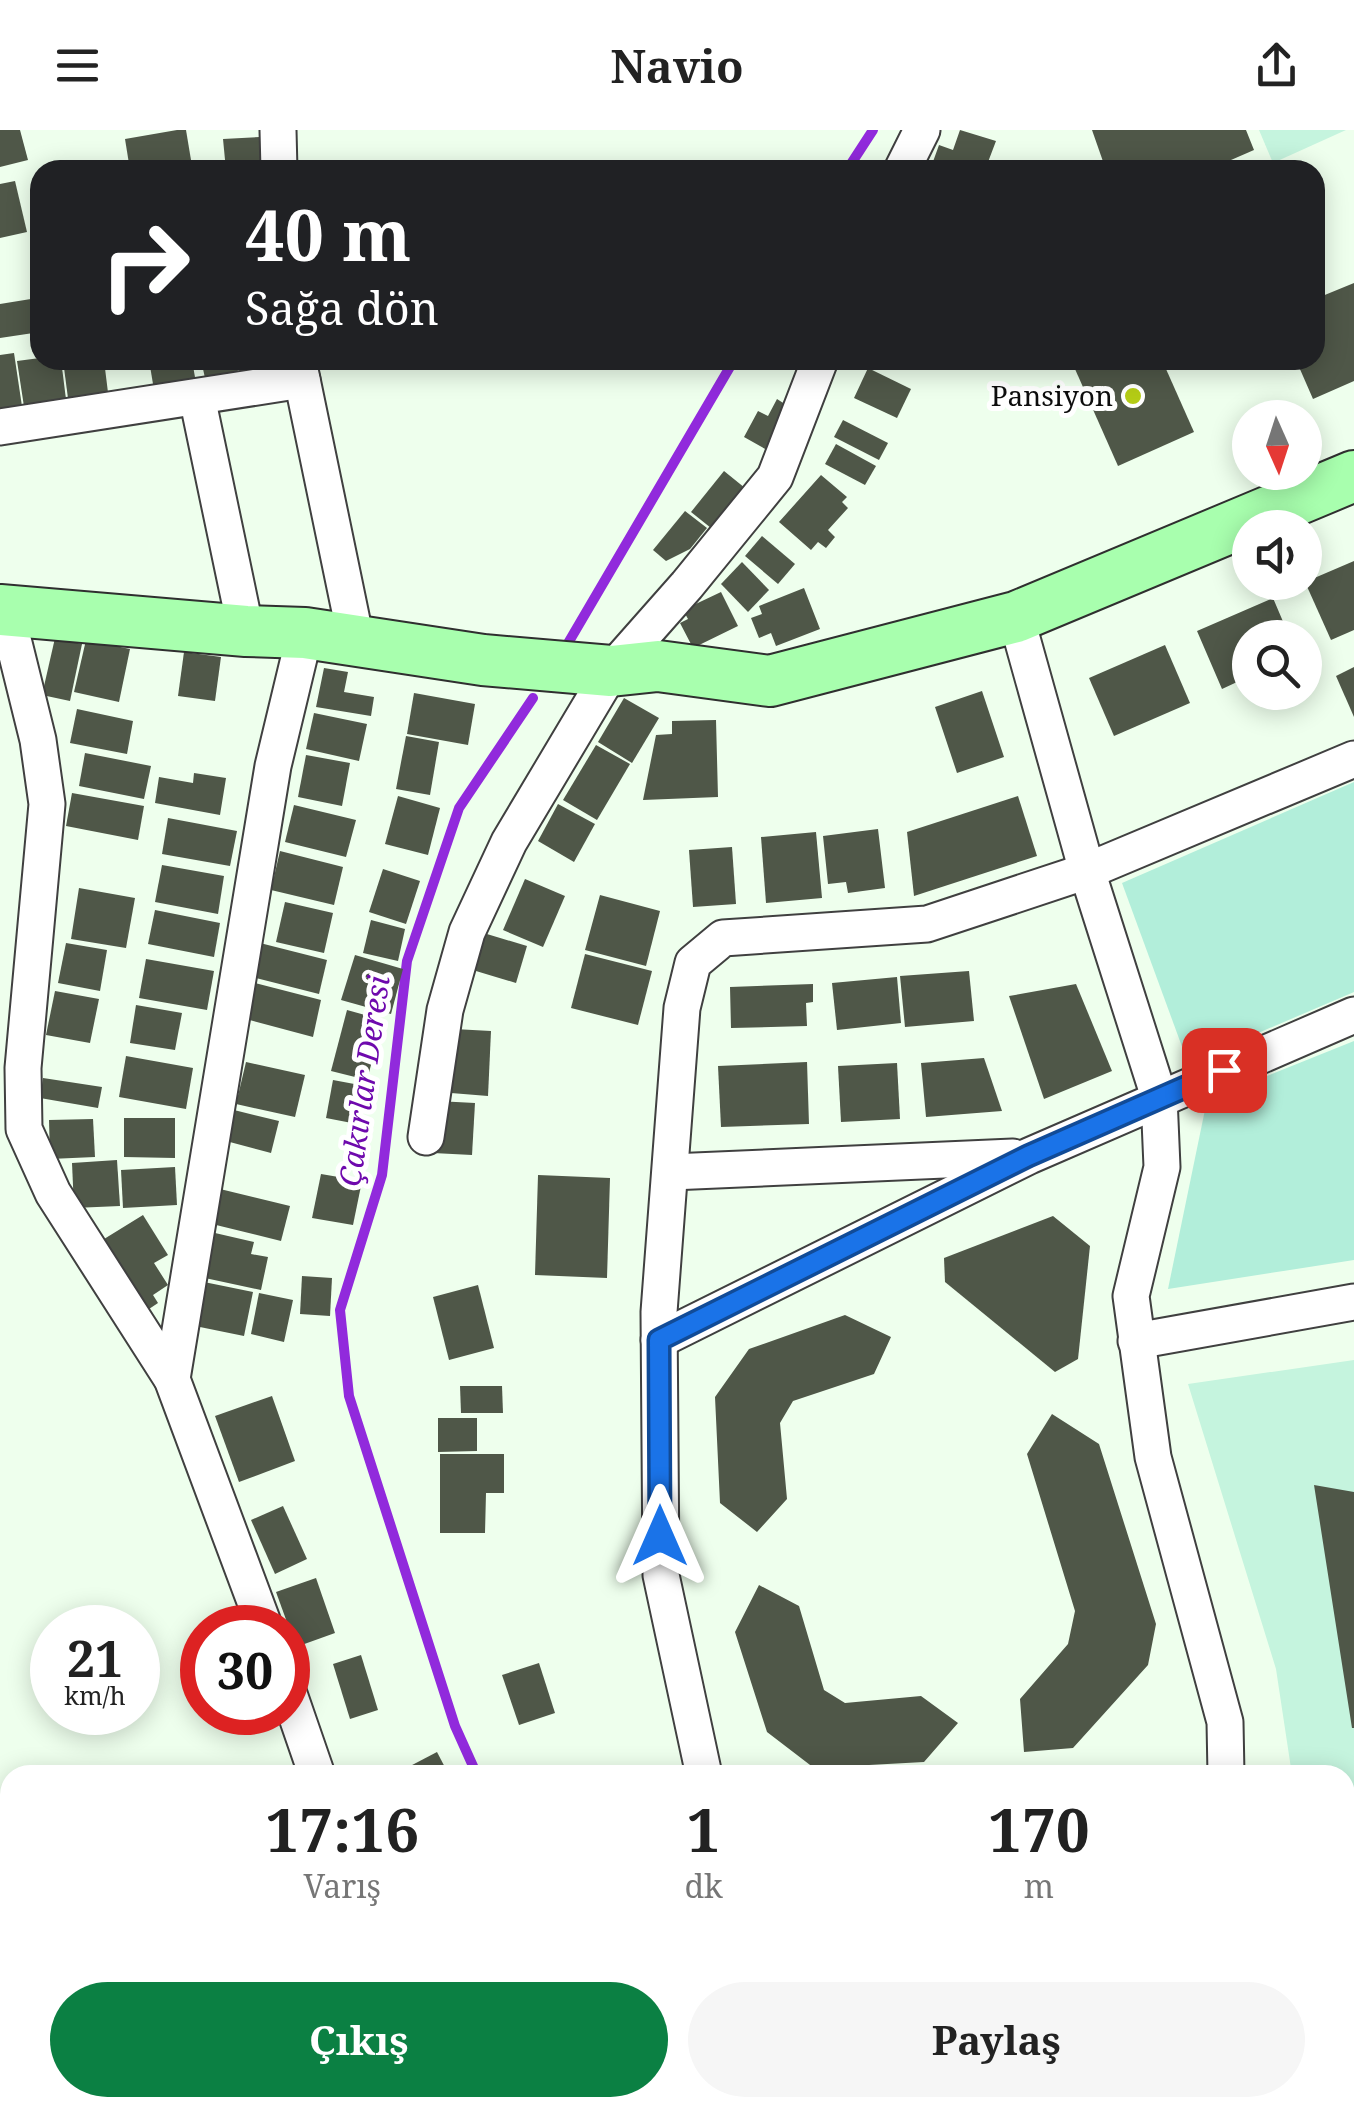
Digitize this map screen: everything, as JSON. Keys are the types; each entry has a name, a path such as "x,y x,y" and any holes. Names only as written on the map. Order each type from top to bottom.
{"street":[{"path":"278,130 279,160"},
{"path":"907,160 922,130"},
{"path":"0,427 196,397 300,370 356,640"},
{"path":"426,1137 445,1010 468,932 510,842 611,671 775,476 816,370"},
{"path":"196,397 246,631"},
{"path":"256,1605 172,1379 53,1193 24,1129 23,1068 47,804 38,740 3,610 246,631 305,632 484,660 611,671 658,666 770,681 1016,616 1354,476"},
{"path":"1016,616 1087,871 1159,1097 1162,1167 1131,1296 1153,1457 1225,1722 1226,1765"},
{"path":"172,1379 273,766 305,632"},
{"path":"702,1765 661,1575 659,1340 682,1008 693,963 723,938 928,924 1087,871 1354,759"},
{"path":"659,1340 1028,1156 1354,1015"},
{"path":"671,1172 1028,1156"},
{"path":"1136,1341 1354,1302"},
{"path":"303,1735 314,1765"}],"shaded area":[{"path":"1354,782 1354,992 1188,1063 1122,883"},
{"path":"1354,1041 1354,1260 1168,1289 1207,1100"}],"green space":[{"path":"1259,130 1346,130 1280,160 1272,160"},
{"path":"1354,1360 1354,1765 1290,1765 1276,1669 1188,1384"}],"building":[{"path":"0,130 20,130 28,160 0,167"},
{"path":"186,130 191,160 128,160 125,139"},
{"path":"960,130 996,141 989,160 934,160 939,145 953,150"},
{"path":"1092,130 1246,130 1254,150 1231,160 1102,160"},
{"path":"260,137 262,160 225,160 223,139"},
{"path":"15,181 27,232 0,238 0,184"},
{"path":"1354,283 1354,381 1313,399 1300,370 1325,370 1325,295"},
{"path":"30,299 30,334 0,338 0,304"},
{"path":"14,353 23,413 0,417 0,355"},
{"path":"30,359 30,370 62,370 67,407 25,413 17,361"},
{"path":"64,370 105,370 109,401 69,406"},
{"path":"151,370 194,370 196,383 154,390"},
{"path":"203,370 238,370 238,372 205,378"},
{"path":"867,370 911,389 897,418 854,398"},
{"name":"Pansiyon","path":"1075,370 1166,370 1194,432 1118,466"},
{"path":"777,399 791,408 767,450 744,437 758,411 768,416"},
{"path":"843,420 888,443 879,460 834,437"},
{"path":"836,444 876,466 865,485 825,464"},
{"path":"724,471 745,488 711,528 691,512"},
{"path":"821,475 847,497 842,502 848,508 828,530 835,537 826,548 818,542 811,550 779,522"},
{"path":"685,511 707,528 690,549 666,561 653,550"},
{"path":"762,536 795,564 778,584 745,556"},
{"path":"1354,561 1354,630 1331,640 1313,600 1322,600 1322,575"},
{"path":"742,562 769,590 748,612 721,584"},
{"path":"804,588 820,629 776,646 771,633 759,638 751,618 762,614 759,606"},
{"path":"721,592 738,626 693,648 680,623 688,619 683,610"},
{"path":"1268,600 1274,600 1282,620 1232,620 1232,684 1222,689 1197,631"},
{"path":"55,638 82,644 70,701 42,695"},
{"path":"86,640 130,649 119,702 74,692"},
{"path":"1165,645 1190,703 1114,736 1089,678"},
{"path":"184,652 221,657 215,701 178,696"},
{"path":"1354,667 1354,717 1336,676"},
{"path":"324,668 348,672 344,692 374,697 371,716 316,707"},
{"path":"982,691 1004,757 957,773 935,707"},
{"path":"414,693 475,704 468,745 407,734"},
{"path":"624,698 659,718 632,763 598,742"},
{"path":"77,709 133,721 127,754 70,743"},
{"path":"314,713 367,724 359,761 306,749"},
{"path":"716,720 718,797 643,800 656,735 672,734 672,721"},
{"path":"406,736 439,742 430,795 396,789"},
{"path":"596,745 630,764 597,820 563,800"},
{"path":"85,753 151,766 144,799 79,786"},
{"path":"306,755 350,763 342,806 298,797"},
{"path":"194,773 226,778 220,815 155,803 159,777 193,783"},
{"path":"72,793 144,806 138,840 66,826"},
{"path":"398,796 440,808 428,855 385,844"},
{"path":"1018,796 1037,856 914,896 907,832"},
{"path":"558,804 595,824 574,862 538,841"},
{"path":"294,805 356,820 346,857 285,842"},
{"path":"168,818 237,831 230,866 162,854"},
{"path":"878,829 885,888 848,893 846,882 828,884 823,836"},
{"path":"816,832 822,898 766,903 761,837"},
{"path":"732,847 736,904 693,907 689,850"},
{"path":"280,851 343,867 334,905 271,890"},
{"path":"162,865 224,876 218,914 155,902"},
{"path":"383,869 420,881 406,924 369,912"},
{"path":"525,879 565,896 543,947 503,930"},
{"path":"79,888 135,898 126,948 71,939"},
{"path":"600,895 660,911 646,966 585,950"},
{"path":"285,902 333,913 324,953 276,942"},
{"path":"155,910 220,923 214,957 148,944"},
{"path":"371,920 405,929 398,961 363,953"},
{"path":"477,931 527,946 516,983 466,968"},
{"path":"66,943 107,950 100,991 58,983"},
{"path":"260,943 327,960 319,994 252,977"},
{"path":"585,954 652,971 638,1025 571,1008"},
{"path":"355,955 403,969 391,1014 341,1000"},
{"path":"146,959 214,971 207,1010 139,998"},
{"path":"969,971 974,1021 905,1027 900,976"},
{"path":"897,977 901,1023 837,1030 832,983"},
{"path":"255,983 321,1000 313,1037 246,1019"},
{"path":"813,984 813,1002 806,1003 807,1026 731,1028 730,987"},
{"path":"1076,984 1112,1071 1044,1099 1009,996"},
{"path":"55,991 99,999 90,1043 46,1035"},
{"path":"136,1005 182,1013 175,1050 130,1043"},
{"path":"347,1010 383,1020 367,1080 331,1071"},
{"path":"454,1029 491,1031 488,1096 451,1093"},
{"path":"126,1056 193,1068 186,1109 119,1097"},
{"path":"984,1058 1002,1111 926,1117 921,1063"},
{"path":"246,1062 305,1075 295,1117 236,1104"},
{"path":"807,1062 809,1124 721,1127 718,1066"},
{"path":"897,1063 900,1119 841,1122 838,1066"},
{"path":"43,1078 102,1087 98,1108 40,1098"},
{"path":"333,1080 365,1086 357,1124 326,1118"},
{"path":"437,1101 475,1103 472,1155 433,1153"},
{"path":"234,1110 279,1121 271,1153 226,1141"},
{"path":"124,1118 175,1118 175,1158 124,1157"},
{"path":"93,1119 95,1157 50,1159 49,1120"},
{"path":"117,1160 120,1206 74,1208 72,1163"},
{"path":"175,1167 177,1205 123,1208 121,1170"},
{"path":"321,1174 362,1181 353,1225 312,1218"},
{"path":"538,1175 610,1178 607,1278 535,1275"},
{"path":"220,1189 290,1206 281,1241 212,1224"},
{"path":"143,1215 168,1255 154,1263 168,1285 153,1295 158,1303 140,1315 96,1244"},
{"path":"1053,1216 1090,1246 1078,1359 1055,1372 945,1282 944,1258"},
{"path":"215,1233 254,1242 251,1254 268,1257 261,1290 205,1278"},
{"path":"302,1276 332,1278 330,1316 300,1314"},
{"path":"204,1282 253,1292 244,1336 195,1326"},
{"path":"478,1285 494,1348 449,1360 433,1297"},
{"path":"259,1293 293,1300 284,1342 251,1334"},
{"path":"845,1315 891,1337 874,1374 793,1401 780,1423 787,1499 757,1532 720,1503 715,1397 749,1349"},
{"path":"460,1386 502,1386 503,1413 461,1413"},
{"path":"272,1396 295,1461 239,1482 215,1416"},
{"path":"1052,1414 1099,1444 1156,1624 1148,1665 1073,1748 1024,1752 1020,1699 1068,1644 1075,1611 1027,1454"},
{"path":"438,1418 477,1418 477,1451 438,1452"},
{"path":"440,1454 504,1454 504,1493 486,1493 485,1533 440,1533"},
{"path":"1314,1485 1354,1492 1354,1728 1352,1728"},
{"path":"283,1506 307,1559 275,1574 251,1520"},
{"path":"316,1578 335,1633 310,1642 310,1605 281,1605 276,1592"},
{"path":"759,1585 799,1606 824,1690 845,1703 921,1696 958,1723 924,1762 810,1765 767,1732 735,1632"},
{"path":"361,1655 378,1710 350,1719 333,1664"},
{"path":"539,1663 555,1713 519,1725 502,1675"},
{"path":"437,1752 444,1765 412,1765"}],"waterway":[{"name":"Çakırlar Deresi","path":"854,160 873,130"},
{"name":"Çakırlar Deresi","path":"564,650 728,370"},
{"name":"Çakırlar Deresi","path":"473,1765 455,1726 349,1396 340,1310 382,1175 407,961 459,808 533,698"}],"place":[{"name":"Pansiyon","path":"1133,396"}],"route":[{"path":"660,1536 659,1340 1028,1156 1224,1070"}]}
